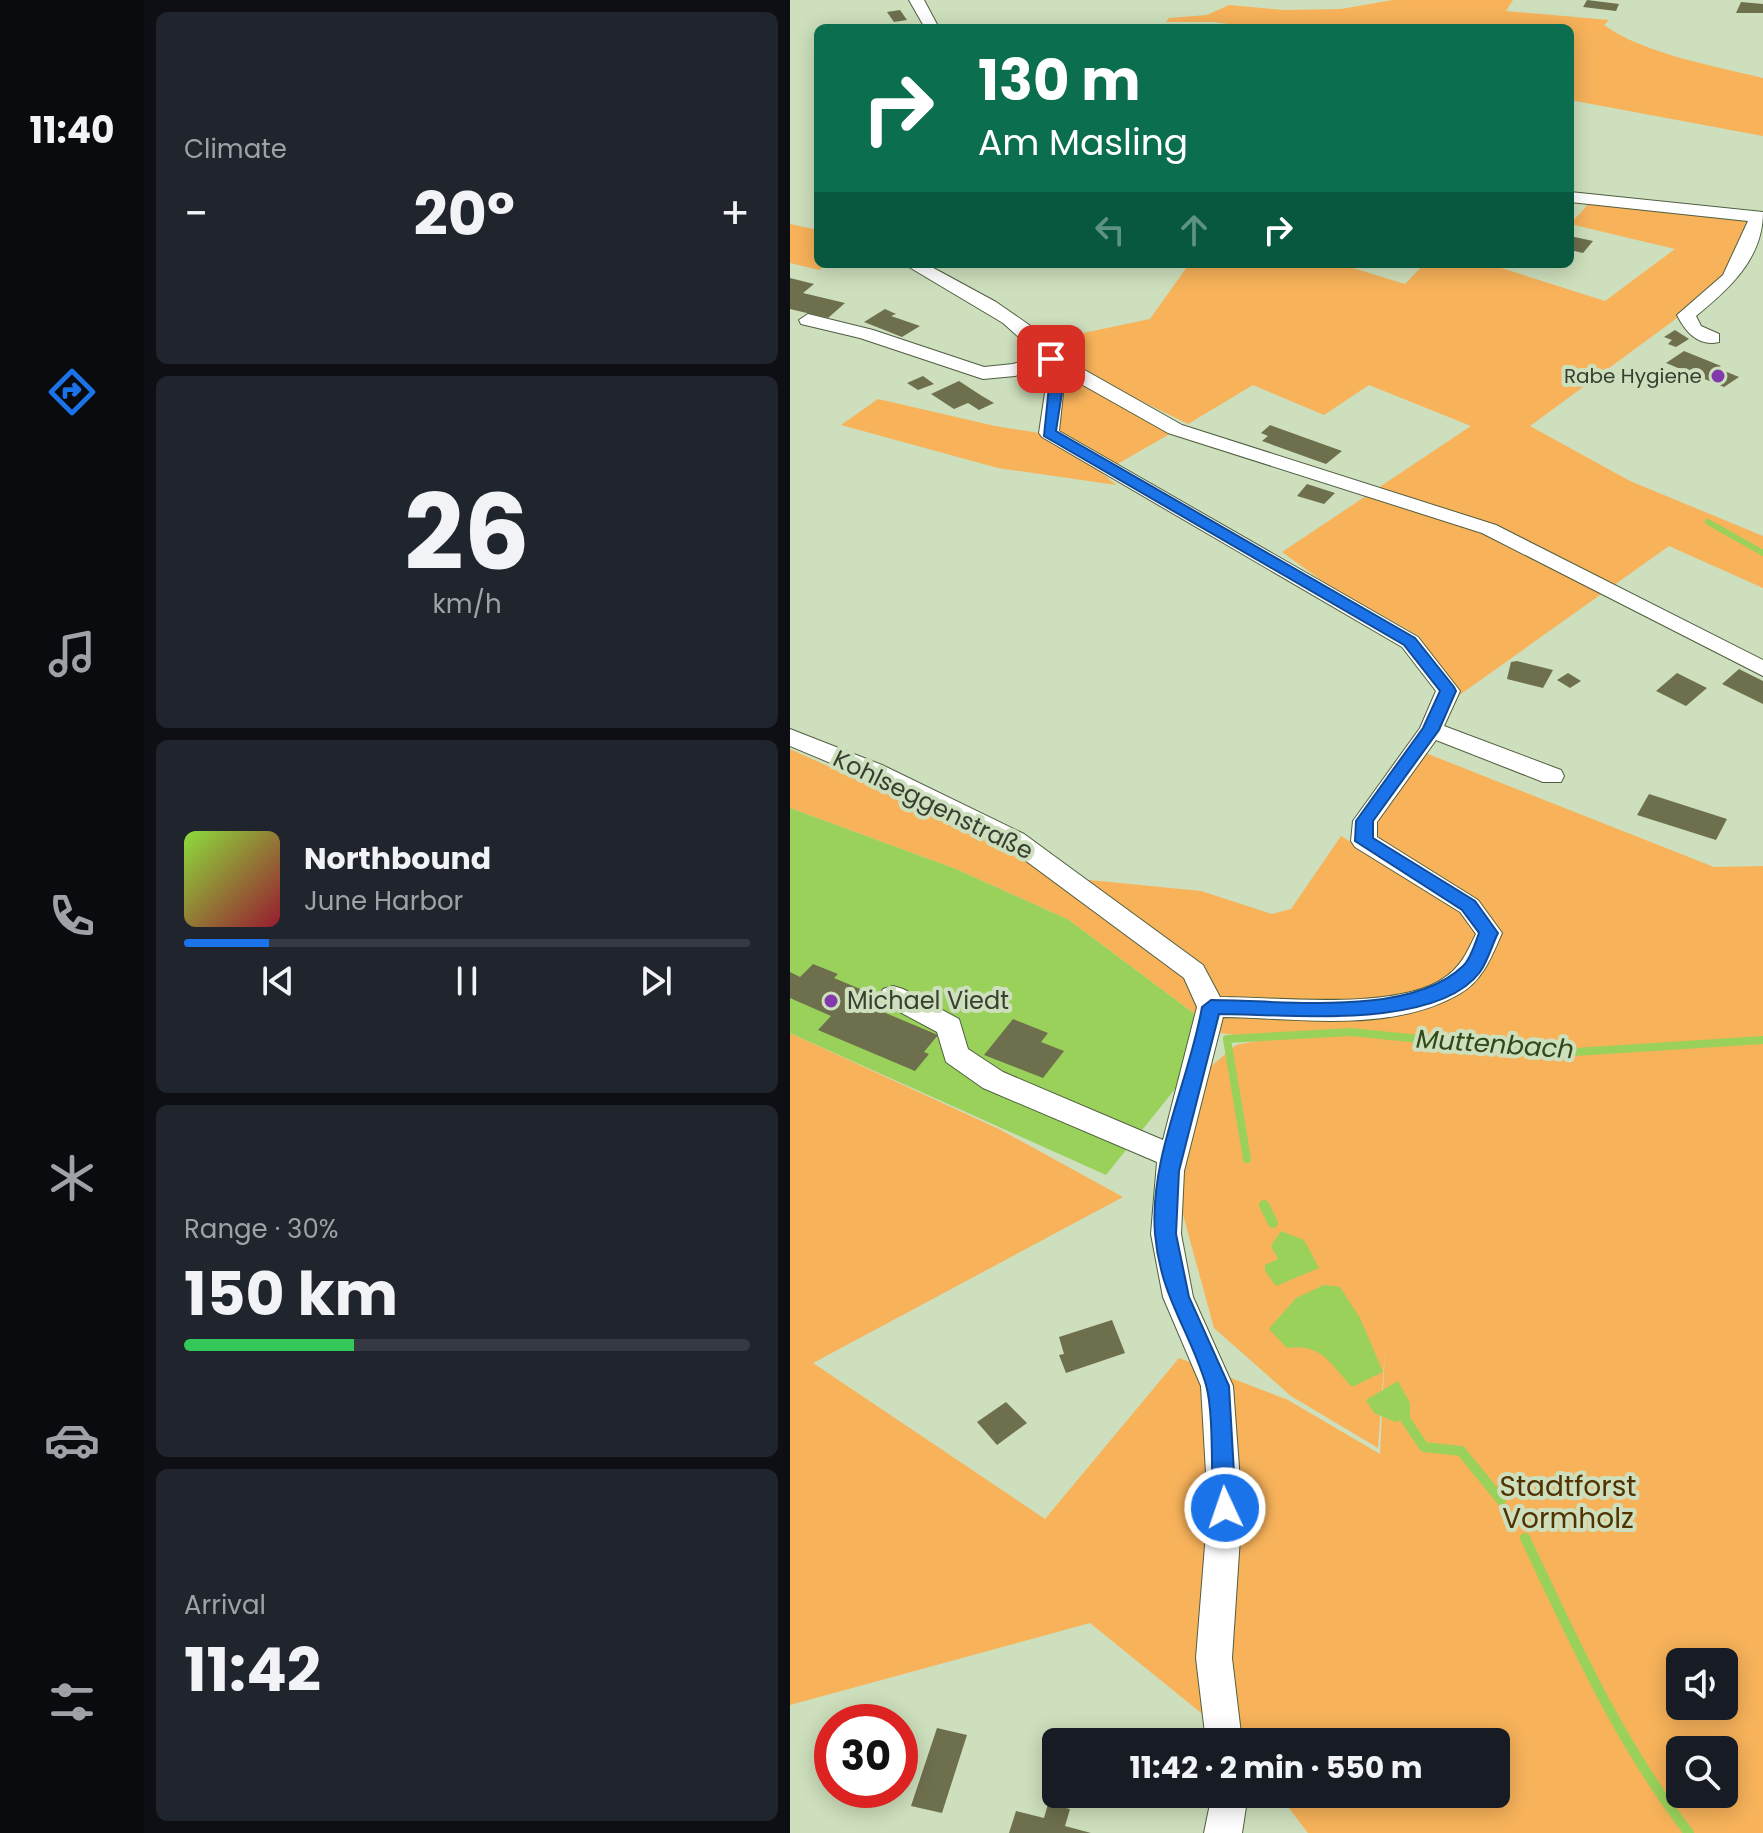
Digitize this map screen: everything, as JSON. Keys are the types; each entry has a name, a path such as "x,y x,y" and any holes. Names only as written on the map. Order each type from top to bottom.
{"street":[{"path":"916,0 930,24"},
{"path":"1574,197 1760,217 1731,278 1686,315 1694,330 1712,338"},
{"path":"920,268 1005,316 1040,342 1051,359 1056,386 1049,433 1410,642 1448,691 1431,730 1365,821 1364,841 1469,906 1489,933 1472,969 1438,994 1386,1008 1211,1007 1173,1156 1166,1234 1178,1297 1217,1386 1225,1508 1214,1658 1222,1728"},
{"path":"808,320 866,334 983,373 1015,370 1051,359 1175,429 1489,529 1763,669"},
{"path":"1431,730 1552,776"},
{"name":"Kohlseggenstraße","path":"790,737 873,771 1015,840 1194,972 1211,1007"},
{"path":"893,996 949,1026 956,1055 993,1080 1173,1156"},
{"path":"1223,1833 1227,1808"}],"green space":[{"path":"1393,0 1513,0 1506,11 1609,20 1604,25 1639,44 1680,58 1763,78 1763,136 1574,101 1574,24 1166,22 1169,18 1207,15 1229,5 1284,10 1341,9"},
{"path":"1591,201 1743,219 1751,225 1726,277 1673,321 1530,426 1630,481 1763,536 1763,588 1669,546 1451,701 1447,678 1419,636 1332,588 1282,552 1471,426 1369,385 1324,415 1253,385 1188,424 1064,363 1045,341 1150,319 1186,268 1353,268 1405,284 1420,268 1502,268 1605,301 1675,249 1574,225 1574,220"},
{"path":"790,224 814,229 814,268 822,268 819,270 790,263"},
{"path":"1062,372 1173,432 1102,473 1116,485 998,468 841,425 878,399 995,426 1052,435"},
{"name":"Stadtforst Vormholz","path":"790,749 1079,879 1201,891 1272,914 1291,909 1341,836 1489,929 1472,896 1380,843 1372,827 1423,752 1714,867 1763,866 1763,1833 1308,1833 1289,1808 1510,1808 1510,1728 1220,1728 1090,1623 790,1705 790,1033 999,1129 1123,1197 813,1363 1045,1519 1179,1358 1288,1400 1380,1454 1385,1350 1378,1448 1291,1396 1214,1328 1182,1211 1181,1172 1202,1074 1236,1045 1267,1039 1220,1033 1069,920 956,869 790,808"}],"shaded area":[{"path":"790,808 956,869 1069,920 1220,1033 1106,1175 790,1033"},
{"path":"1281,1231 1304,1240 1319,1268 1276,1286 1265,1271 1265,1265 1278,1259 1271,1246"},
{"path":"1324,1285 1340,1287 1360,1318 1383,1372 1352,1387 1317,1352 1299,1347 1287,1348 1269,1329 1296,1298"},
{"path":"1398,1381 1410,1403 1410,1417 1395,1422 1374,1413 1366,1400"}],"building":[{"path":"1587,0 1619,4 1616,11 1583,7"},
{"path":"1741,2 1763,4 1763,13 1736,13"},
{"path":"900,10 907,20 894,22 887,12"},
{"path":"1574,237 1593,241 1583,253 1574,251"},
{"path":"790,278 814,284 803,293 845,303 828,318 790,309"},
{"path":"885,309 896,314 891,316 920,326 902,337 864,322"},
{"path":"1675,330 1689,339 1676,347 1668,344 1672,340 1664,337"},
{"path":"1684,351 1739,377 1724,387 1666,363"},
{"path":"923,376 934,384 918,390 907,383"},
{"path":"959,381 994,403 979,410 968,403 954,409 931,394"},
{"path":"1270,425 1342,451 1326,464 1262,441 1268,436 1261,433"},
{"path":"1307,484 1335,493 1324,504 1297,496"},
{"path":"1511,662 1553,670 1543,688 1507,679"},
{"path":"1739,669 1763,681 1763,704 1722,684"},
{"path":"1568,673 1581,681 1570,688 1557,680"},
{"path":"1677,673 1707,688 1686,706 1656,691"},
{"path":"1649,794 1727,819 1716,840 1637,815"},
{"path":"813,964 838,974 834,978 872,994 864,1004 938,1035 924,1052 929,1054 915,1071 818,1030 831,1016 790,998 790,972 800,977"},
{"path":"1013,1019 1048,1033 1041,1042 1064,1051 1043,1078 984,1055"},
{"path":"1112,1320 1125,1353 1066,1373 1059,1355 1064,1354 1059,1337"},
{"path":"1006,1402 1027,1423 997,1445 977,1422"},
{"path":"937,1728 967,1735 942,1813 918,1808 918,1785"},
{"path":"1047,1808 1070,1809 1065,1826 1091,1833 1009,1833 1016,1811 1044,1818"}],"waterway":[{"path":"1708,522 1763,553"},
{"name":"Muttenbach","path":"1247,1159 1227,1039 1351,1032 1559,1053 1763,1040"},
{"path":"1264,1205 1273,1223"},
{"path":"1405,1419 1424,1447 1461,1451 1501,1500"},
{"path":"1525,1538 1619,1727 1689,1833"}],"place":[{"name":"Rabe Hygiene","path":"1718,376"},
{"name":"Michael Viedt","path":"831,1001"}],"route":[{"path":"1051,359 1056,386 1049,433 1410,642 1448,691 1431,730 1365,821 1364,841 1469,906 1489,933 1472,969 1438,994 1386,1008 1211,1007 1169,1171 1166,1234 1178,1297 1205,1351 1217,1386 1225,1508"}]}
